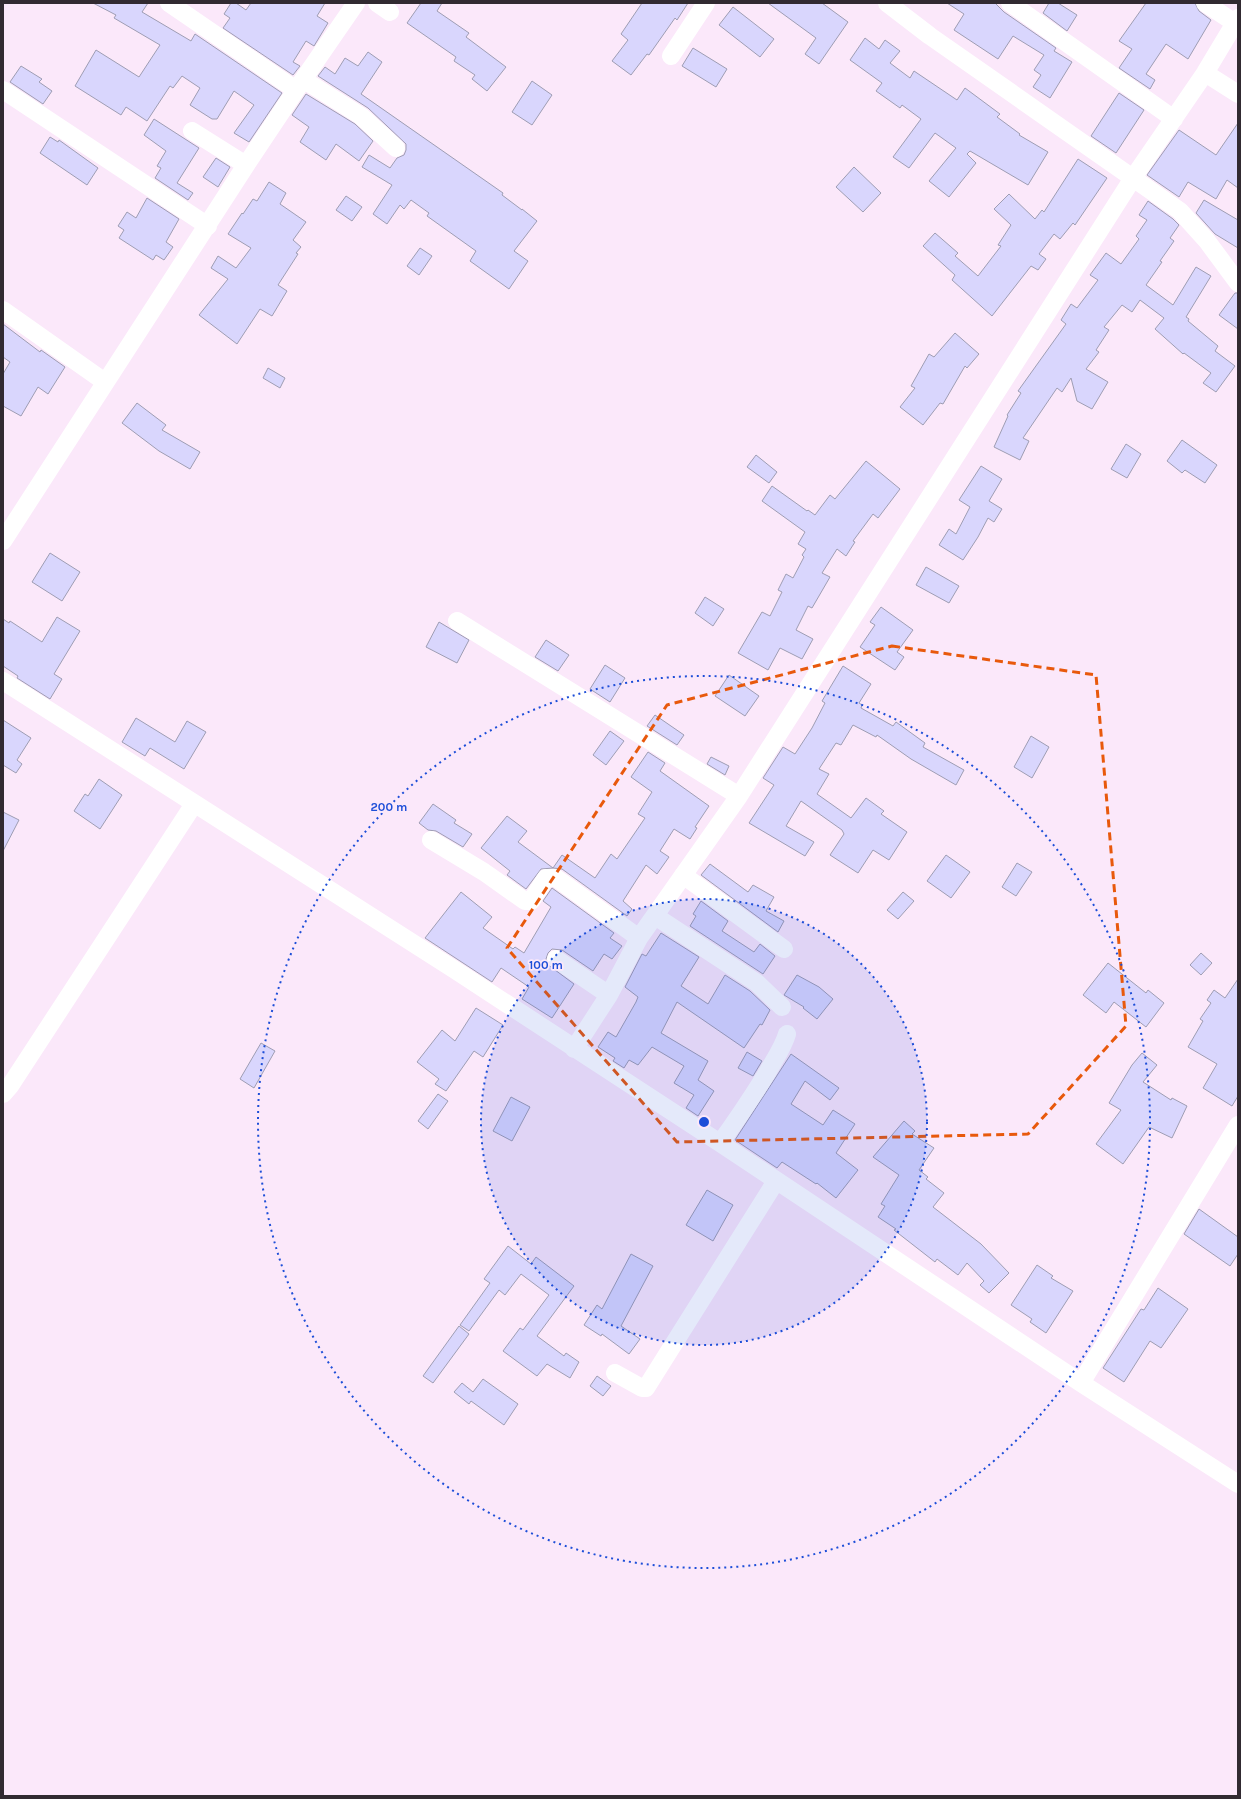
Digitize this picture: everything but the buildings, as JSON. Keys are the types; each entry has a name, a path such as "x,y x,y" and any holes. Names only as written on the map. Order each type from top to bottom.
{"street":[{"path":"169,3 300,85 361,116 396,148"},
{"path":"3,541 246,165 356,3"},
{"path":"671,56 706,3"},
{"path":"887,3 930,36 1180,211 1207,241 1238,282"},
{"path":"1010,3 1174,119"},
{"path":"574,1049 609,995 639,938 739,796 1133,178 1205,73 1237,22 1205,3"},
{"path":"1205,73 1238,94"},
{"path":"3,90 208,226"},
{"path":"192,131 246,165"},
{"path":"3,310 105,382"},
{"path":"457,621 739,796"},
{"path":"3,681 455,970 720,1143 1081,1383 1238,1484"},
{"path":"3,1094 10,1086 194,804"},
{"path":"431,840 484,872 525,901 531,901 546,878 556,878 639,938"},
{"path":"683,875 784,949"},
{"path":"655,916 756,984 782,1007"},
{"path":"556,959 609,995"},
{"path":"720,1143 746,1108 776,1059 784,1044 787,1034"},
{"path":"1081,1383 1238,1125"},
{"path":"615,1373 642,1388 646,1388 776,1181"}],"highlighted area":[{"path":"892,646 1096,675 1126,1026 1028,1134 677,1142 507,948 667,705"}]}
